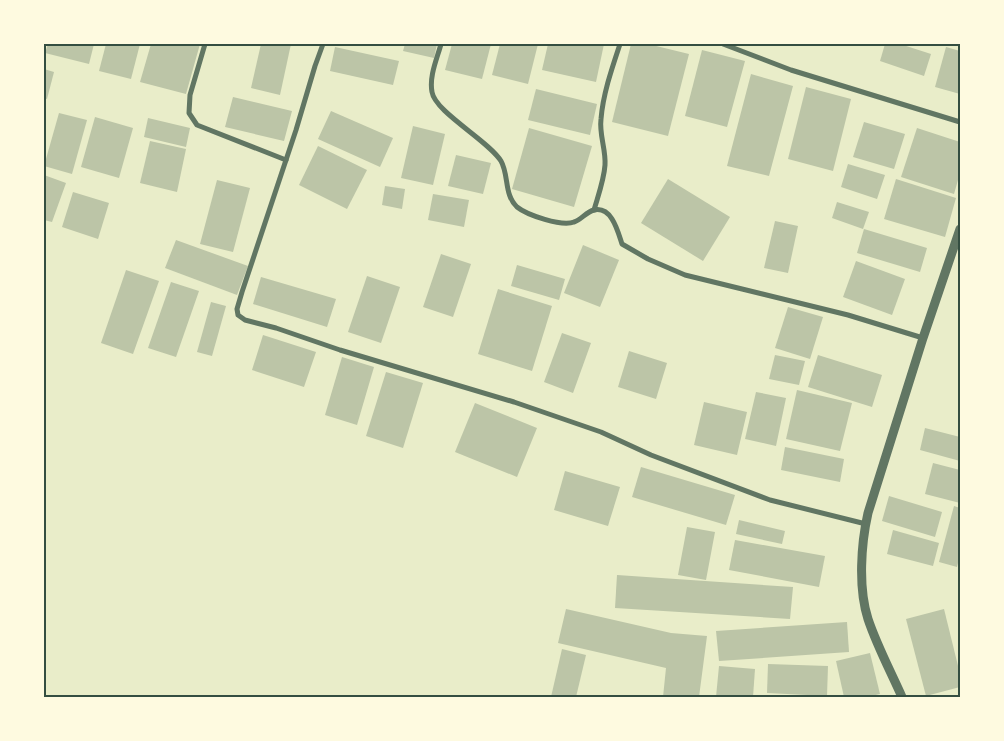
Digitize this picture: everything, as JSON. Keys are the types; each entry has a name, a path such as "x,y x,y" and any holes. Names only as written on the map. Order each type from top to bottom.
{"street":[{"path":"206,44 190,95 189,113 197,126 286,160"},
{"path":"323,44 237,309 238,315 245,320 514,402 592,429 651,455 770,500 866,524"},
{"path":"441,44 432,78 432,94 444,110 500,160 505,171 510,195 517,207 548,220 564,224 574,222 594,210 603,211 612,218 622,244 648,260 685,275 848,315 923,338"},
{"path":"594,210 605,165 604,147 600,136 601,118 609,79 620,44"},
{"path":"723,44 791,70 960,122"},
{"path":"902,697 868,619 863,593 862,542 923,338 960,229"}],"building":[{"path":"48,44 94,44 89,64 45,53"},
{"path":"106,44 140,44 131,79 99,71"},
{"path":"151,44 200,44 186,94 140,82"},
{"path":"261,44 291,44 280,95 251,88"},
{"path":"405,44 437,44 434,58 403,51"},
{"path":"452,44 491,44 482,79 445,70"},
{"path":"500,44 538,44 528,84 492,75"},
{"path":"548,44 604,44 596,82 542,70"},
{"path":"631,44 648,44 689,54 668,136 612,122"},
{"path":"885,44 900,44 931,54 924,76 880,61"},
{"path":"335,47 399,61 393,85 330,71"},
{"path":"946,47 960,51 960,94 935,87"},
{"path":"702,50 745,61 727,127 685,116"},
{"path":"44,69 54,72 47,99 44,98"},
{"path":"751,74 793,86 769,176 727,166"},
{"path":"806,87 851,99 833,171 788,159"},
{"path":"536,89 597,104 590,135 528,120"},
{"path":"233,97 292,111 284,141 225,127"},
{"path":"331,111 393,138 380,167 318,139"},
{"path":"59,113 87,120 72,174 44,166"},
{"path":"95,117 133,128 119,178 81,167"},
{"path":"148,118 190,128 186,147 144,137"},
{"path":"864,122 905,134 894,169 853,157"},
{"path":"413,126 445,134 433,185 401,178"},
{"path":"529,128 592,146 574,207 512,189"},
{"path":"917,128 960,142 960,173 954,194 901,177"},
{"path":"150,141 186,149 177,192 140,183"},
{"path":"318,146 367,170 347,209 299,185"},
{"path":"456,155 491,163 483,194 448,186"},
{"path":"848,164 885,175 877,199 841,187"},
{"path":"44,175 66,183 52,222 44,220"},
{"path":"668,179 730,217 703,261 641,223"},
{"path":"896,179 956,198 945,237 884,219"},
{"path":"217,180 250,188 233,252 200,244"},
{"path":"385,186 405,189 402,209 382,205"},
{"path":"73,192 109,203 98,239 62,227"},
{"path":"433,194 469,200 464,227 428,220"},
{"path":"837,202 869,212 863,229 832,218"},
{"path":"775,221 798,226 788,273 764,268"},
{"path":"864,229 927,248 920,272 857,253"},
{"path":"176,240 248,266 237,295 165,268"},
{"path":"583,245 619,260 600,307 564,293"},
{"path":"441,254 471,264 453,317 423,307"},
{"path":"856,261 905,279 892,315 843,297"},
{"path":"517,265 565,279 559,300 511,286"},
{"path":"126,270 159,281 133,354 101,343"},
{"path":"367,276 400,287 381,343 348,332"},
{"path":"261,277 336,299 327,327 253,304"},
{"path":"171,282 199,291 176,357 148,348"},
{"path":"498,289 552,306 532,371 478,354"},
{"path":"211,302 226,306 212,356 197,352"},
{"path":"788,307 823,317 810,359 775,348"},
{"path":"562,333 591,343 573,393 544,382"},
{"path":"263,335 316,352 304,387 252,370"},
{"path":"629,351 667,363 656,399 618,387"},
{"path":"775,355 805,361 799,385 769,379"},
{"path":"818,355 882,375 872,407 808,387"},
{"path":"342,357 374,367 357,425 325,415"},
{"path":"386,372 423,383 403,448 366,436"},
{"path":"797,390 852,403 840,451 786,439"},
{"path":"756,392 786,398 776,446 745,439"},
{"path":"704,402 747,412 737,455 694,445"},
{"path":"475,403 537,428 517,477 455,452"},
{"path":"925,428 960,437 960,461 920,450"},
{"path":"785,447 844,459 840,482 781,470"},
{"path":"933,463 960,470 960,503 925,494"},
{"path":"641,467 735,495 726,525 632,497"},
{"path":"565,471 620,487 608,526 554,510"},
{"path":"889,496 942,512 935,537 882,521"},
{"path":"954,506 960,508 960,555 957,567 939,562"},
{"path":"739,520 785,531 782,544 736,534"},
{"path":"687,527 715,532 706,580 678,575"},
{"path":"893,530 939,543 933,566 887,554"},
{"path":"735,540 825,556 819,587 729,570"},
{"path":"617,575 793,587 790,619 615,608"},
{"path":"566,609 671,633 707,636 699,697 663,697 666,668 558,643"},
{"path":"944,609 960,674 960,687 926,696 906,619"},
{"path":"847,622 849,652 719,661 716,631"},
{"path":"562,649 586,655 576,697 551,697"},
{"path":"870,653 880,694 867,697 844,697 836,661"},
{"path":"768,664 828,666 827,696 767,693"},
{"path":"719,666 755,669 753,697 716,697"}]}
